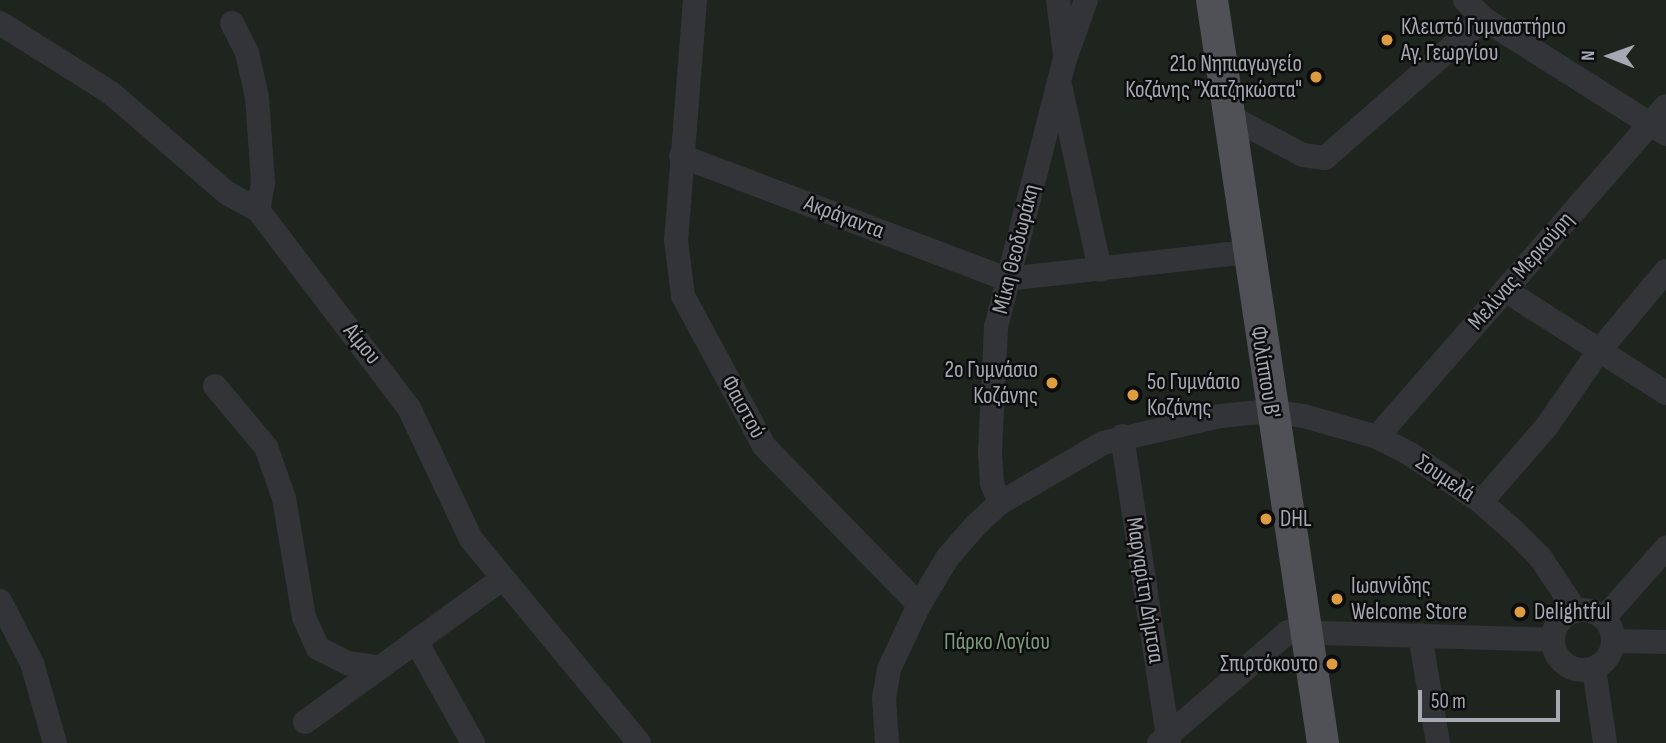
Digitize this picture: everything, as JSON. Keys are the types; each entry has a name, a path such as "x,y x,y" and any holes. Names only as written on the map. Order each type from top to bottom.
{"main road":[{"name":"Φιλίππου Β'","path":"1212,0 1247,252 1323,743"}],"street":[{"name":"Φαιστού","path":"695,0 681,156 676,256 694,321 764,446 863,553 919,606"},
{"path":"1058,0 1062,70 1100,270"},
{"name":"Μίκη Θεοδωράκη","path":"1000,503 992,483 990,439 996,327 1062,70 1086,0"},
{"path":"1465,0 1484,19 1661,121"},
{"path":"1227,115 1303,155 1325,158 1484,19"},
{"name":"Αίμου","path":"0,23 111,93 227,193 258,210 394,385 455,513 502,579 639,743"},
{"path":"232,23 247,53 257,97 263,183 258,210"},
{"name":"Μελίνας Μερκούρη","path":"1377,437 1505,290 1661,121"},
{"name":"Ακράγαντα","path":"681,156 1007,279"},
{"path":"1007,279 1247,252"},
{"path":"1481,502 1548,426 1599,351 1666,271"},
{"path":"1505,290 1666,393"},
{"path":"215,386 266,447 284,498 304,617 318,648 340,661 378,667"},
{"name":"Σουμελά","path":"887,743 886,679 919,606 948,558 1000,503 1122,436 1237,413 1271,411 1377,437 1438,471 1481,502 1540,557 1576,611"},
{"name":"Μαργαρίτη Δήμτσα","path":"1122,436 1165,741"},
{"path":"1604,618 1666,548"},
{"path":"305,722 502,579"},
{"path":"0,601 32,663 55,743"},
{"path":"1576,611 1604,618 1614,641 1604,663 1594,669 1571,669 1561,662 1553,640 1559,621 1576,611"},
{"path":"1165,741 1275,638 1288,632 1553,640"},
{"path":"1420,635 1438,743"},
{"path":"1614,641 1666,642"},
{"path":"416,642 473,743"},
{"path":"1594,669 1605,743"}],"green space":[{"name":"Πάρκο Λογίου","path":"0,0 1666,0 1666,743 0,743"}],"place":[{"name":"Κλειστό Γυμναστήριο Αγ. Γεωργίου","path":"1387,40"},
{"name":"21ο Νηπιαγωγείο Κοζάνης \"Χατζηκώστα\"","path":"1316,77"},
{"name":"2o Γυμνάσιο Κοζάνης","path":"1052,383"},
{"name":"5o Γυμνάσιο Κοζάνης","path":"1133,395"},
{"name":"DHL","path":"1266,519"},
{"name":"Ιωαννίδης Welcome Store","path":"1337,599"},
{"name":"Delightful","path":"1520,612"},
{"name":"Σπιρτόκουτο","path":"1332,664"}]}
